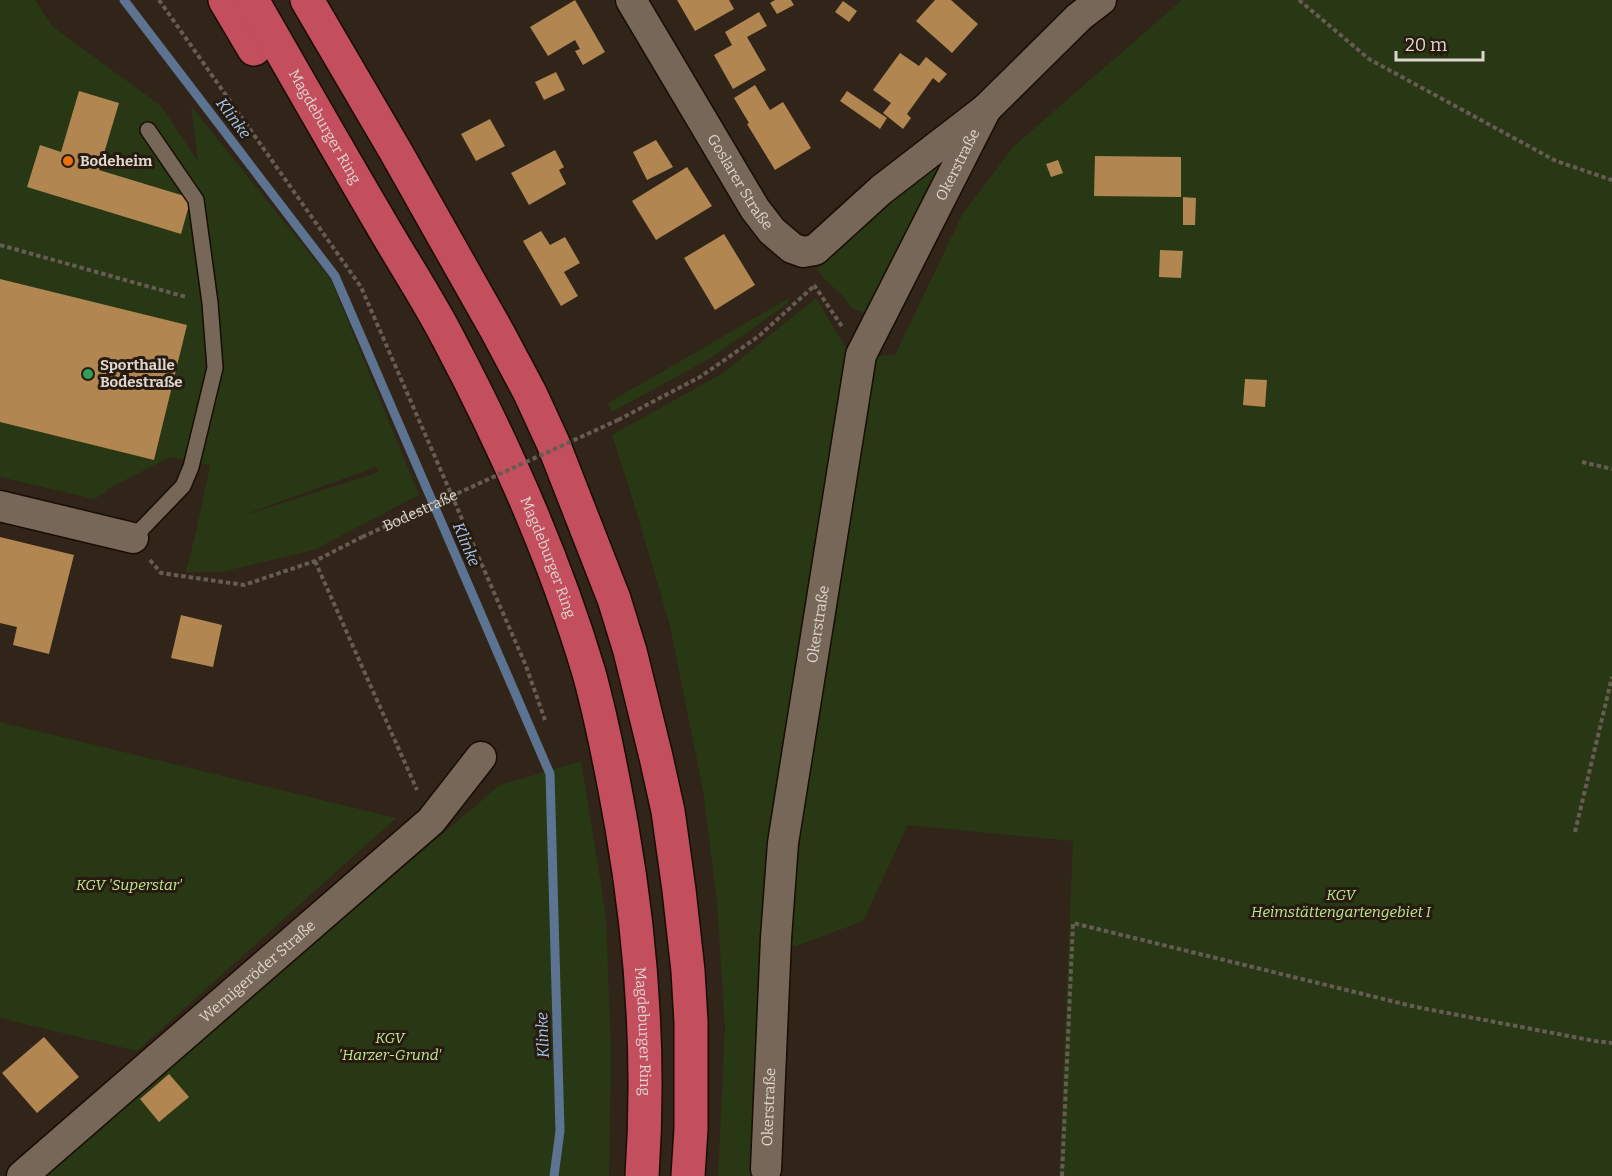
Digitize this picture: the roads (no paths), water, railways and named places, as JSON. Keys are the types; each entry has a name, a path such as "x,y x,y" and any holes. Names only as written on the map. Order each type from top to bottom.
{"highway":[{"path":"225,0 314,153 345,161"},
{"name":"Magdeburger Ring","path":"252,0 448,338 487,416 553,569 589,675 616,793 632,887 637,934 645,1082 642,1176"},
{"path":"307,0 498,331 542,418 614,599 644,704 668,811 688,971 691,1022 692,1097 688,1176"},
{"path":"668,811 695,877 708,966 711,1042 710,1176"}],"street":[{"name":"Goslarer Straße","path":"631,0 755,209 772,231 792,248"},
{"name":"Okerstraße","path":"792,248 803,252 815,250 881,190 986,109 1090,6"},
{"name":"Okerstraße","path":"766,1170 776,938 783,843 861,355 986,109"},
{"path":"0,506 133,538"},
{"name":"Wernigeröder Straße","path":"22,1176 431,821 481,757"}],"lane":[{"path":"133,538 183,486 191,467 215,368 210,303 196,200 148,130"}],"waterway":[{"name":"Klinke","path":"124,0 335,276 550,774 560,1131 554,1176"}],"place":[{"name":"Bodeheim","path":"68,161"},
{"name":"Sporthalle Bodestraße","path":"88,374"}],"park label":[{"name":"KGV 'Superstar'","path":"129,885"},
{"name":"KGV Heimstättengartengebiet I","path":"1341,904"},
{"name":"KGV 'Harzer-Grund'","path":"390,1046"}]}
